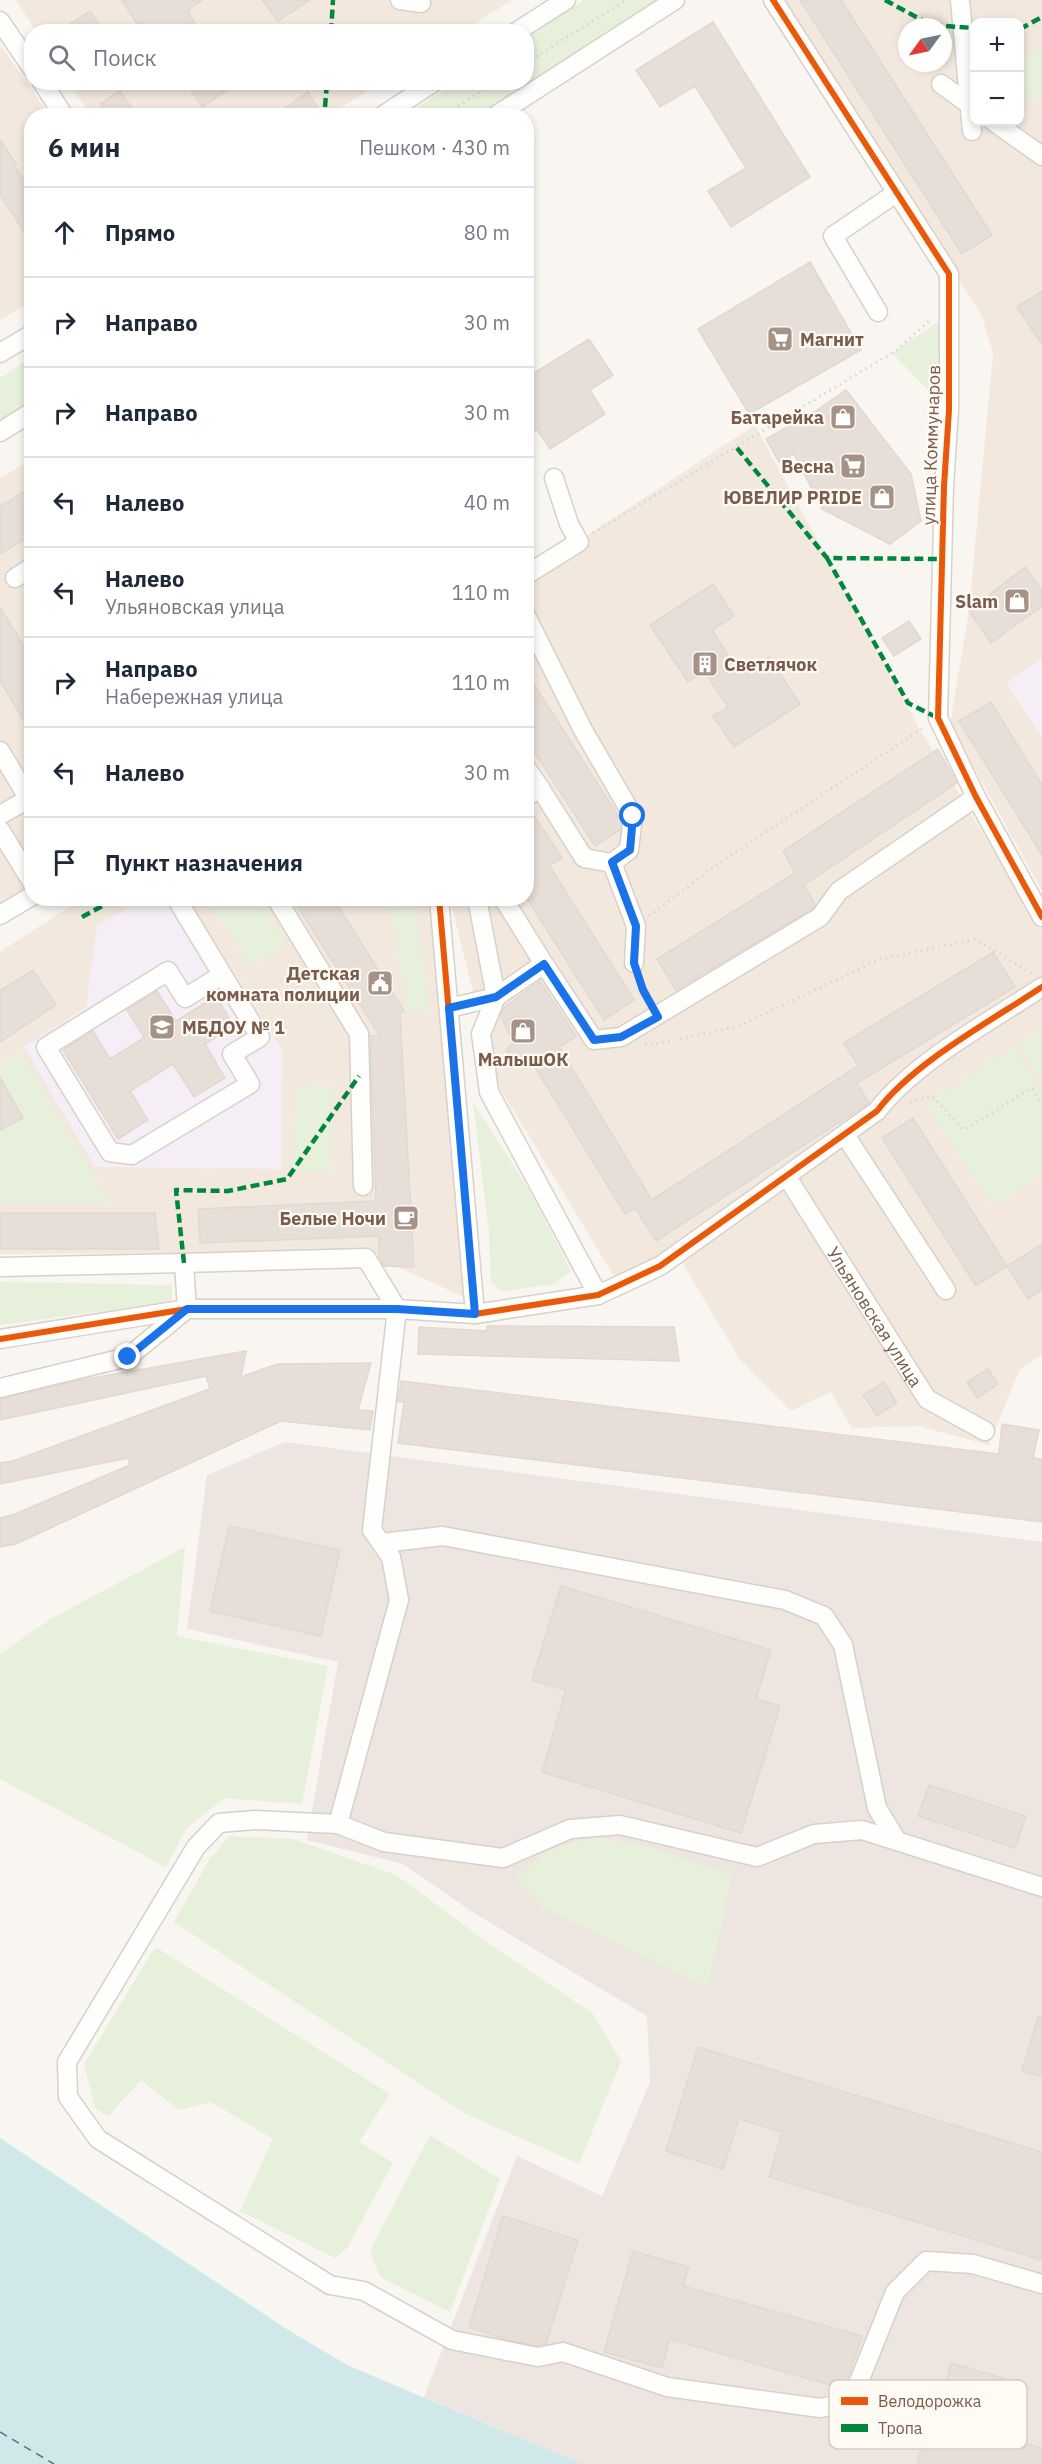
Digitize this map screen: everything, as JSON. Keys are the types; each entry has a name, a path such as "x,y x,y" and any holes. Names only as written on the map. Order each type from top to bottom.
{"street":[{"path":"400,0 421,3 419,0"},
{"path":"528,24 566,0"},
{"path":"507,108 675,0"},
{"name":"улица Коммунаров","path":"772,0 949,274 949,410 944,486 938,718 976,797 1042,917"},
{"path":"960,0 970,88"},
{"path":"0,21 24,56"},
{"path":"941,84 970,105"},
{"path":"47,90 59,108"},
{"path":"394,108 422,90"},
{"path":"972,126 972,131"},
{"path":"1000,126 1042,156"},
{"path":"878,312 832,236 897,193"},
{"path":"0,353 24,339"},
{"path":"0,432 24,417"},
{"path":"534,570 579,542 568,524 554,478"},
{"path":"15,578 24,572"},
{"path":"534,632 583,730 633,816 630,850 612,862 584,858 534,793"},
{"path":"0,751 24,789"},
{"path":"508,906 594,1040 621,1037 658,1017 820,916 839,891 976,797"},
{"path":"0,815 24,801"},
{"path":"0,830 24,869"},
{"path":"612,862 636,926 634,963"},
{"path":"0,915 24,901"},
{"path":"181,906 260,1037 232,1054 250,1084 132,1155 110,1152 46,1047 168,970 185,998 222,975"},
{"path":"281,906 359,1034 363,1186"},
{"path":"441,906 475,1314"},
{"path":"479,906 496,997 481,1034 489,1092 598,1295"},
{"path":"449,1008 496,997 544,964"},
{"path":"0,1339 187,1309 397,1309 475,1314 598,1295 660,1266 787,1177 877,1111 891,1093 930,1062 1040,982"},
{"path":"844,1135 946,1290"},
{"name":"Ульяновская улица","path":"787,1177 927,1399 985,1431"},
{"path":"0,1267 366,1258 397,1309 372,1530 391,1557 399,1600 338,1824"},
{"path":"184,1263 187,1309"},
{"path":"0,1388 128,1357 187,1309"},
{"path":"382,1543 443,1536 785,1600 824,1616 843,1645 877,1808 897,1841"},
{"path":"829,2406 820,2408 668,2387 563,2352 538,2357 452,2340 364,2291 330,2285 98,2139 68,2097 67,2062 196,1847 219,1824 255,1820 338,1824 384,1842 503,1858 570,1829 620,1825 757,1857 814,1834 862,1830 1042,1887"},
{"path":"860,2380 895,2292 926,2261 973,2264 1042,2284"}],"path":[{"path":"534,58 626,0"},
{"path":"455,108 483,90"},
{"path":"579,542 897,350 949,302"},
{"path":"636,926 716,865 938,718"},
{"path":"621,1037 652,1045 739,1026 878,960 975,939 1040,982"},
{"path":"634,963 643,990 658,1017"},
{"path":"877,1111 932,1096 964,1130 1032,1088 1042,1104"}],"shaded area":[{"path":"16,0 512,0 474,24 31,24"},
{"path":"781,0 1042,0 1042,891 950,724 969,611 993,354 982,316"},
{"path":"0,44 24,79 24,90 32,90 44,108 24,108 24,305 0,320"},
{"path":"74,90 369,90 341,108 86,108"},
{"path":"755,425 919,728 1042,931 1042,1355 1020,1369 989,1445 919,1426 852,1428 831,1392 791,1411 739,1358 674,1249 614,1276 495,1080 452,906 534,906 534,570"},
{"path":"24,464 24,900 0,915 0,479"},
{"path":"1042,658 1042,738 1006,682"},
{"path":"70,906 434,906 475,1302 365,1252 0,1254 0,952"},
{"name":"МБДОУ № 1","path":"132,906 192,906 282,1049 281,1169 95,1167 24,1047 86,1007 97,926"},
{"path":"285,1442 1042,1542 1042,2464 583,2464 424,2397 517,2156 602,2196 650,2082 647,2016 477,1915 403,1864 307,1840 338,1662 187,1629 207,1475"}],"green space":[{"path":"584,0 660,0 534,80 534,32"},
{"path":"1042,47 1042,99 1032,105 1024,90 1024,58"},
{"path":"444,90 518,90 489,108 416,108"},
{"path":"944,318 933,395 892,353"},
{"path":"24,363 24,405 0,420 0,378"},
{"path":"262,906 287,945 251,966 213,907"},
{"path":"390,906 416,906 429,1012 408,1012"},
{"path":"1042,1029 1042,1081 1018,1045"},
{"path":"1013,1047 1042,1090 1042,1174 993,1206 926,1105"},
{"path":"21,1053 110,1203 0,1203 0,1065"},
{"path":"297,1085 334,1087 329,1174 292,1170"},
{"path":"473,1102 531,1193 571,1271 555,1284 502,1291 491,1282 489,1232"},
{"path":"0,1282 172,1285 172,1302 0,1325"},
{"path":"185,1547 177,1636 328,1666 302,1804 224,1798 186,1829 166,1867 0,1779 0,1654 49,1620"},
{"path":"229,1836 293,1839 396,1875 484,1940 593,2014 621,2061 579,2164 464,2113 174,1922 209,1860"},
{"path":"593,1836 649,1847 732,1875 708,1987 543,1908 515,1879 546,1852"},
{"path":"157,1948 390,2094 359,2142 393,2163 347,2248 335,2258 240,2211 273,2139 211,2102 179,2110 141,2080 108,2116 95,2108 84,2064 152,1952"},
{"path":"430,2135 500,2179 450,2312 380,2277 370,2251"}],"water":[{"path":"0,2138 288,2330 349,2366 583,2464 0,2464"}],"building":[{"path":"122,0 202,0 188,10 195,24 137,24"},
{"path":"262,0 310,0 278,21"},
{"path":"800,0 841,0 992,235 962,254"},
{"path":"90,11 99,24 70,24"},
{"path":"713,22 810,177 731,227 708,191 746,168 695,86 660,107 636,70"},
{"path":"191,90 228,90 202,107"},
{"path":"120,91 132,108 103,108 100,104"},
{"path":"308,92 317,108 285,108"},
{"path":"0,140 17,165 15,167 24,181 24,232 0,195"},
{"name":"Магнит","path":"810,262 861,350 749,414 698,329"},
{"path":"1042,291 1042,345 1017,307"},
{"path":"589,339 613,375 590,390 605,414 550,449 537,429 534,431 534,373"},
{"name":"Весна","path":"846,390 911,474 921,521 890,544 822,509 794,454 779,462 766,439 814,412"},
{"path":"24,492 24,540 0,554 0,506"},
{"path":"1025,567 1042,591 1042,606 991,643 969,611"},
{"name":"Светлячок","path":"713,584 734,616 712,630 741,675 769,657 800,704 734,747 713,716 728,707 704,671 688,682 650,625"},
{"path":"0,607 24,646 24,721 0,681"},
{"path":"909,621 921,639 894,656 882,638"},
{"path":"534,684 621,820 620,830 595,846 534,751"},
{"path":"991,702 1042,785 1042,855 959,721"},
{"path":"938,749 957,783 804,885 815,904 812,909 676,990 657,959 795,873 783,851"},
{"path":"534,816 562,858 549,865 634,1000 604,1020 532,906 534,906"},
{"path":"297,906 338,906 404,1011 400,1014 414,1267 384,1266 379,1257 379,1236 200,1243 198,1209 376,1201 370,1036 380,1036"},
{"path":"993,952 1015,987 857,1083 869,1103 656,1241 635,1208 625,1214 530,1059 517,1067 506,1050 514,1042 500,1016 504,1008 540,981 576,1036 559,1047 652,1200 858,1066 844,1043"},
{"path":"33,970 56,1005 0,1042 0,991"},
{"path":"157,991 176,1021 216,996 234,1026 205,1044 225,1078 194,1097 173,1064 130,1091 148,1120 118,1139 63,1050 93,1031 110,1059 144,1038 127,1010"},
{"path":"0,1077 23,1118 0,1130"},
{"path":"913,1118 1007,1266 976,1286 882,1138"},
{"path":"0,1213 155,1213 159,1249 0,1249"},
{"path":"1042,1244 1042,1290 1028,1299 1007,1266"},
{"path":"487,1326 674,1327 679,1361 418,1354 419,1327 487,1331"},
{"path":"246,1351 241,1377 277,1364 371,1363 358,1410 373,1411 370,1430 281,1421 16,1544 0,1547 0,1518 15,1514 130,1465 128,1458 0,1484 0,1463 13,1461 210,1389 206,1376 0,1420 0,1399 76,1381"},
{"path":"988,1369 998,1384 977,1398 967,1382"},
{"path":"401,1381 999,1454 1002,1424 1039,1430 1033,1458 1042,1459 1042,1522 398,1443 404,1402 398,1402"},
{"path":"884,1382 897,1403 877,1416 863,1395"},
{"path":"229,1526 340,1550 321,1636 210,1611"},
{"path":"561,1586 771,1650 756,1699 780,1706 741,1833 542,1772 566,1690 532,1680"},
{"path":"929,1785 1026,1816 1015,1848 918,1816"},
{"path":"1038,2017 1042,2017 1042,2077 1022,2071"},
{"path":"698,2047 1042,2152 1042,2260 769,2177 782,2132 739,2119 723,2169 666,2151"},
{"path":"503,2216 578,2240 546,2344 538,2346 507,2340 469,2327"},
{"path":"633,2251 689,2267 683,2286 862,2336 848,2378 847,2380 829,2380 829,2385 670,2339 662,2368 604,2352"},
{"path":"951,2363 1009,2380 946,2380"},
{"path":"1027,2444 1042,2448 1042,2464 917,2464 921,2449 1027,2449"}],"ferry route":[{"path":"0,2432 54,2464"}],"marked path":[{"path":"332,24 333,0"},
{"path":"885,0 931,25 970,28"},
{"path":"1024,27 1042,17"},
{"path":"325,107 326,90"},
{"path":"737,448 827,558 942,559"},
{"path":"827,558 908,703 938,718"},
{"path":"82,917 102,906"},
{"path":"184,1263 176,1190 228,1191 287,1179 359,1076"}],"cycle path":[{"path":"773,0 949,274 949,410 944,486 938,718 976,797 1042,917"},
{"path":"440,906 475,1314"},
{"path":"0,1339 187,1309 397,1309 475,1314 598,1295 660,1266 877,1111 893,1093 932,1059 1042,987"}],"place":[{"name":"Магнит","path":"780,339"},
{"name":"Батарейка","path":"843,417"},
{"name":"Весна","path":"853,466"},
{"name":"ЮВЕЛИР PRIDE","path":"882,497"},
{"name":"Slam","path":"1017,601"},
{"name":"Светлячок","path":"705,664"},
{"name":"Детская комната полиции","path":"380,983"},
{"name":"МБДОУ № 1","path":"162,1027"},
{"name":"МалышОК","path":"523,1031"},
{"name":"Белые Ночи","path":"406,1218"}],"route":[{"path":"128,1357 187,1309 397,1309 475,1314 449,1008 496,997 544,964 594,1040 621,1037 658,1017 643,990 634,963 636,926 612,862 630,850 633,816"}]}
